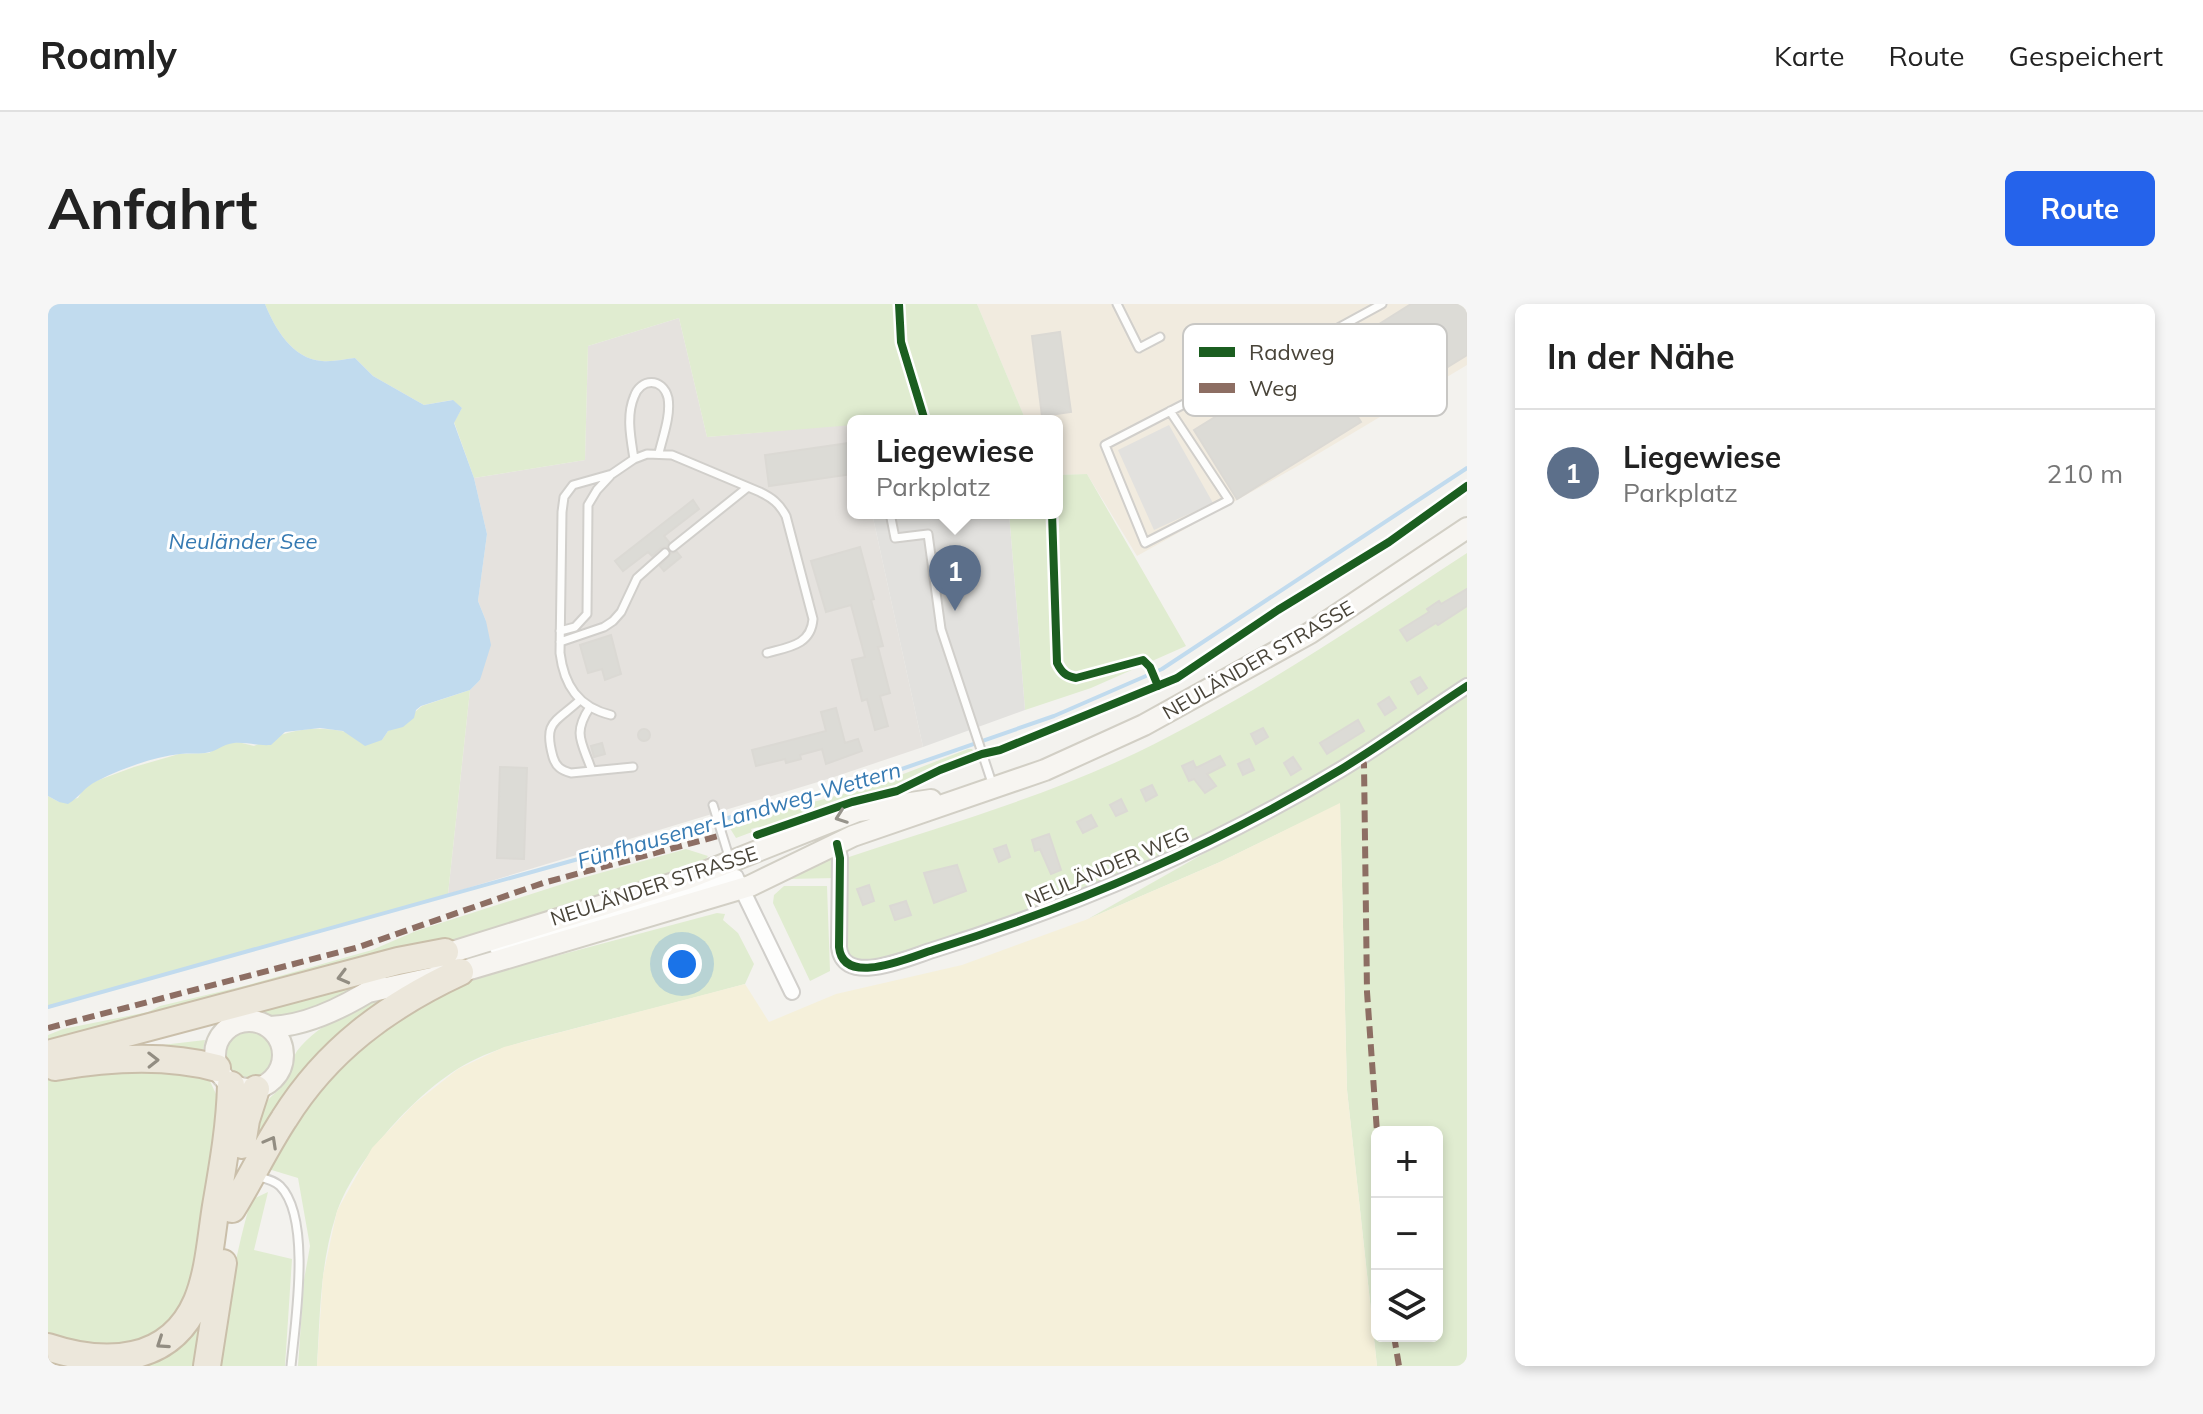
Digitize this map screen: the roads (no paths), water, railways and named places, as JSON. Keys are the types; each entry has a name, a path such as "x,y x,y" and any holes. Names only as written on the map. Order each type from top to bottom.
{"highway":[{"path":"48,1054 398,961 453,962"},
{"path":"232,1209 295,1103 335,1054 453,962"},
{"path":"48,1061 183,1030 227,1029"},
{"path":"48,1069 90,1061 177,1060 235,1080"},
{"path":"207,1366 246,1120 235,1080"},
{"path":"48,1347 90,1362 113,1363 150,1351 166,1341 188,1319 204,1280 235,1080"}],"main road":[{"name":"NEULÄNDER STRASSE","path":"227,1029 248,1021 270,1027 290,1025 334,1009 368,992 453,962 736,877 1045,770 1144,725 1310,633 1467,528"},
{"name":"NEULÄNDER STRASSE","path":"736,877 858,811 956,797 993,788"},
{"name":"NEULÄNDER STRASSE","path":"235,1080 276,1077 284,1056 301,1035 334,1009"},
{"path":"270,1027 280,1040 284,1056"},
{"path":"227,1029 216,1046 235,1080"}],"street":[{"name":"NEULÄNDER WEG","path":"837,844 840,858 839,947 842,957 848,965 858,968 889,964 1047,911 1173,860 1339,771 1467,686"},
{"path":"368,992 453,961 736,877 792,992"}],"lane":[{"path":"1117,304 1139,348 1160,337"},
{"path":"1345,324 1382,304"},
{"path":"634,459 631,407 634,394 648,382 663,386 668,399 659,453"},
{"path":"1170,411 1229,500 1145,543 1105,445 1170,411 1183,404"},
{"path":"560,631 580,623 588,610 587,517 591,497 612,474 634,459 659,453 672,455 772,498 786,516 813,619 812,629 799,644 767,653"},
{"path":"611,715 580,700 565,680 560,631 564,497 567,490 581,481 612,474"},
{"path":"673,547 748,487"},
{"path":"891,519 895,538 928,534 941,629 993,788"},
{"path":"560,642 613,621 621,612 637,578 665,553"},
{"path":"580,700 550,728 547,735 555,763 561,770 571,773 633,767"},
{"path":"590,707 580,723 579,731 592,771"},
{"path":"713,805 736,877"},
{"path":"253,1175 280,1186 289,1202 296,1231 300,1257 291,1366"}],"water":[{"name":"Neuländer See","path":"48,304 265,304 286,341 302,355 322,361 355,358 373,376 424,405 453,400 462,408 454,423 474,478 487,534 478,601 491,645 480,680 470,690 421,706 414,718 403,727 388,731 382,740 365,746 343,731 320,728 285,732 271,745 234,743 209,752 170,756 137,764 93,783 68,804 48,796"}],"waterway":[{"name":"Fünfhausener-Landweg-Wettern","path":"48,1007 700,825 847,788 1054,716 1162,669 1467,468"}],"place":[{"name":"Liegewiese","path":"955,611"}]}
